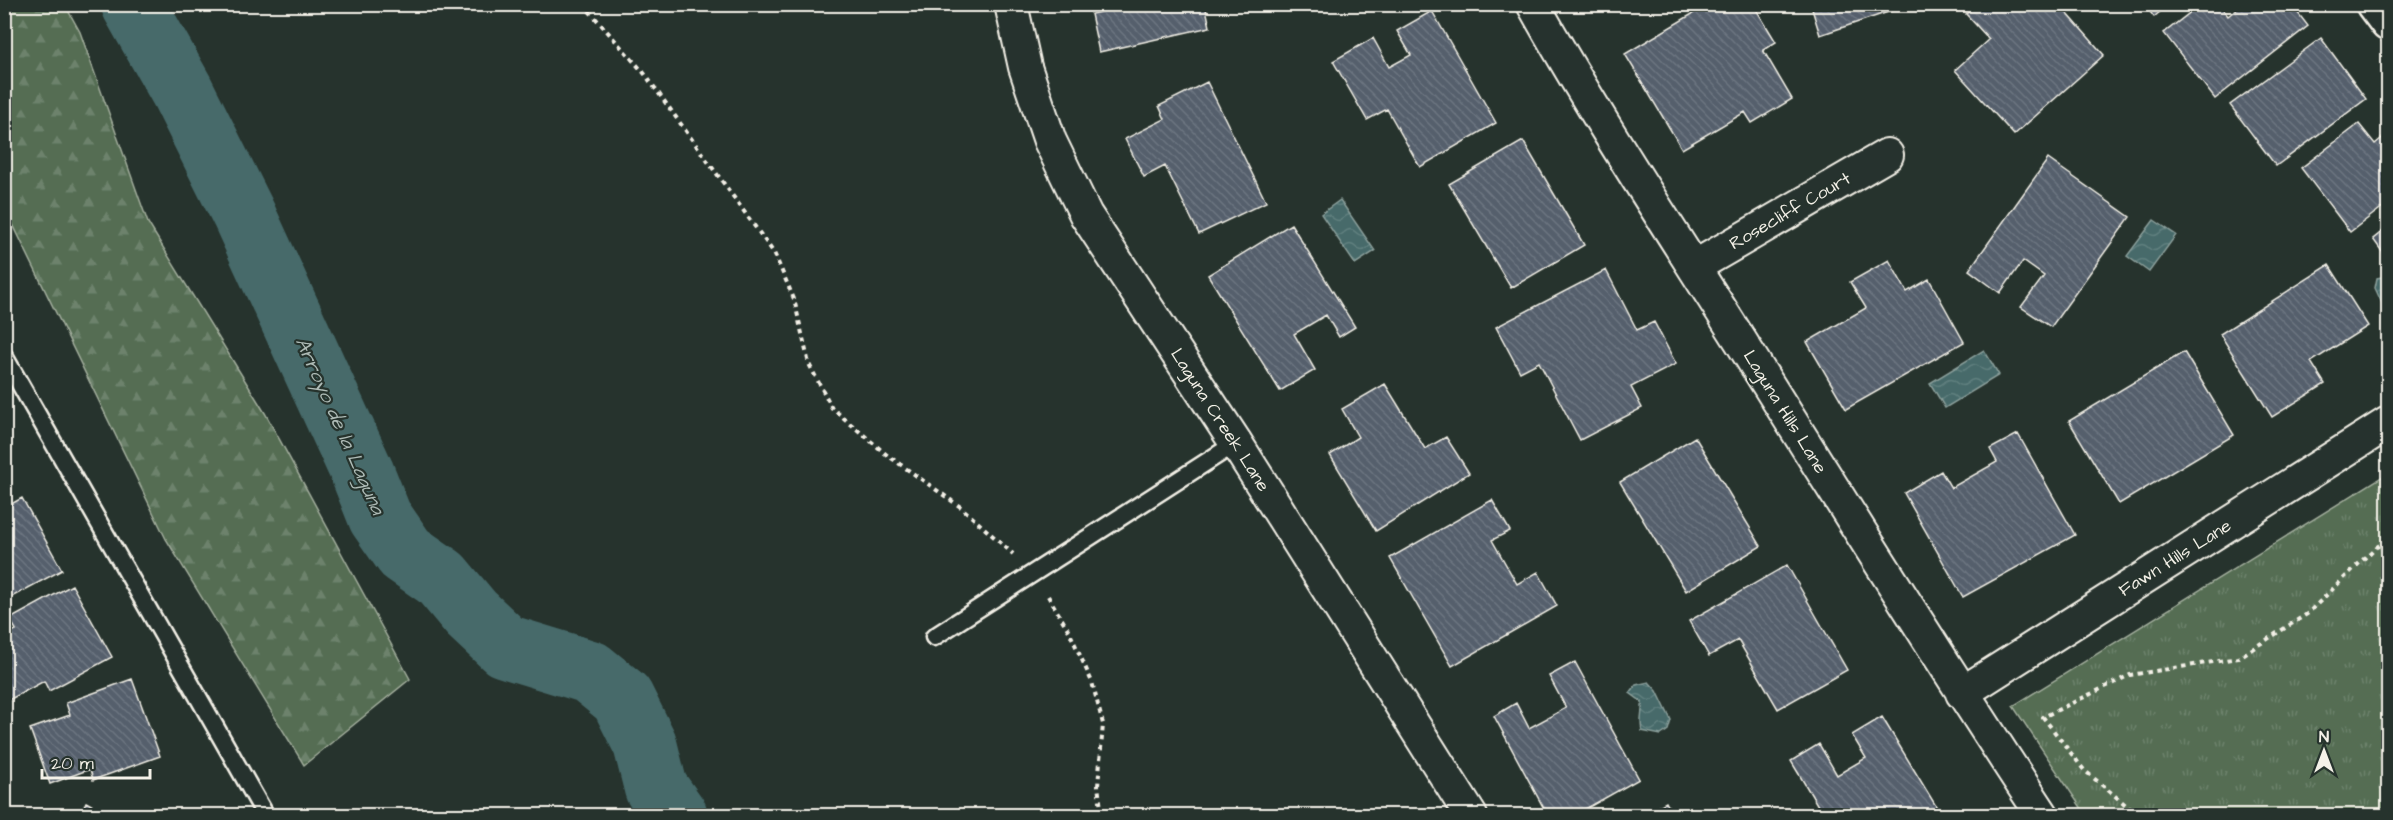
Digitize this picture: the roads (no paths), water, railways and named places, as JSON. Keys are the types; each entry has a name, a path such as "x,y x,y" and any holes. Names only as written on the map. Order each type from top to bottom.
{"street":[{"name":"Laguna Creek Lane","path":"1011,4 1025,67 1050,141 1086,215 1236,443 1472,816"},
{"name":"Laguna Hills Lane","path":"1533,4 1564,60 1694,267 1962,693 2043,816"},
{"path":"2373,4 2388,24"},
{"name":"Rosecliff Court","path":"1694,267 1887,154"},
{"name":"Fawn Hills Lane","path":"1962,693 2388,423"}],"lane":[{"path":"4,356 266,816"},
{"path":"934,637 1236,443"}],"water":[{"path":"1340,200 1375,251 1355,264 1321,214"},
{"path":"2154,220 2176,235 2149,272 2127,256"},
{"path":"2388,276 2388,316 2375,288 2377,278"},
{"path":"1984,350 1999,375 1945,408 1930,383"},
{"path":"1649,682 1657,691 1671,720 1668,730 1661,735 1642,731 1642,702 1630,693 1636,685"}],"waterway":[{"name":"Arroyo de la Laguna","path":"133,4 182,91 243,213 362,472 380,517 405,553 441,578 471,614 505,646 590,672 622,698 645,744 656,788 676,816"}]}
